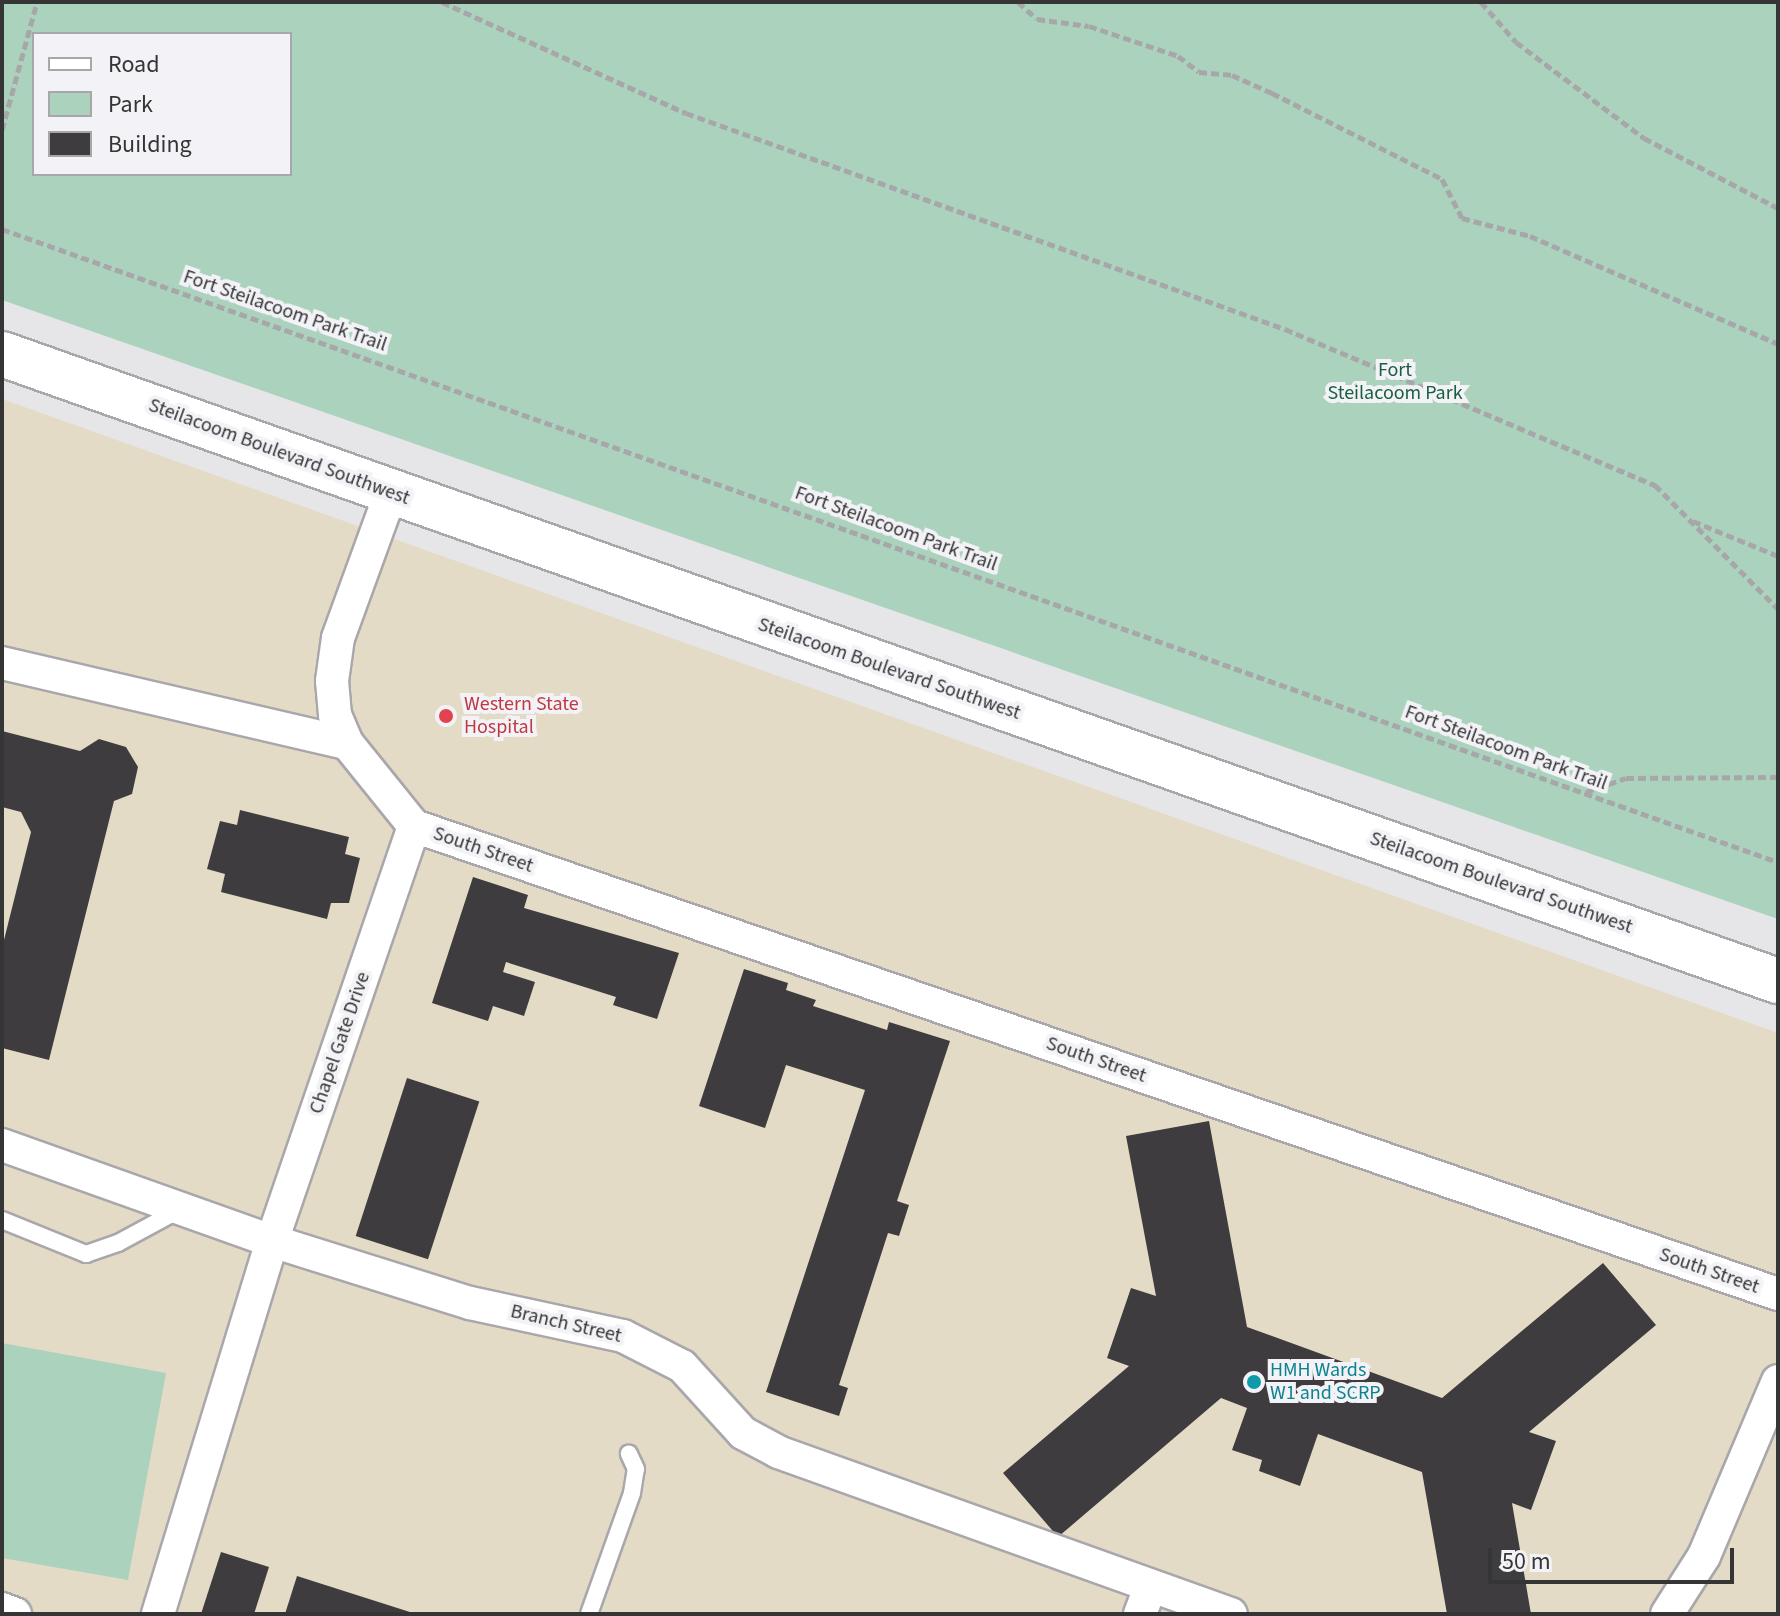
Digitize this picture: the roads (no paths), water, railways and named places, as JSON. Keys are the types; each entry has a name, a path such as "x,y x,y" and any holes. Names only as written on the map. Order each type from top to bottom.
{"main road":[{"name":"Steilacoom Boulevard Southwest","path":"2,354 1778,981"}],"street":[{"path":"391,492 338,638 334,704 347,743 414,826"},
{"path":"2,663 347,743"},
{"name":"Chapel Gate Drive","path":"158,1614 272,1241 414,826"},
{"name":"South Street","path":"414,826 1778,1294"},
{"name":"Branch Street","path":"2,1145 272,1241 470,1303 623,1336 682,1366 743,1433 778,1452 1146,1600 1231,1614"},
{"path":"1667,1614 1704,1556 1778,1381"},
{"path":"2,1609 15,1614"}],"lane":[{"path":"2,1220 86,1254 118,1243 182,1208"},
{"path":"589,1614 632,1493 636,1469 629,1454"}],"place":[{"name":"Western State Hospital","path":"446,716"},
{"name":"HMH Wards W1 and SCRP","path":"1254,1382"}],"park label":[{"name":"Fort Steilacoom Park","path":"1395,382"}]}
